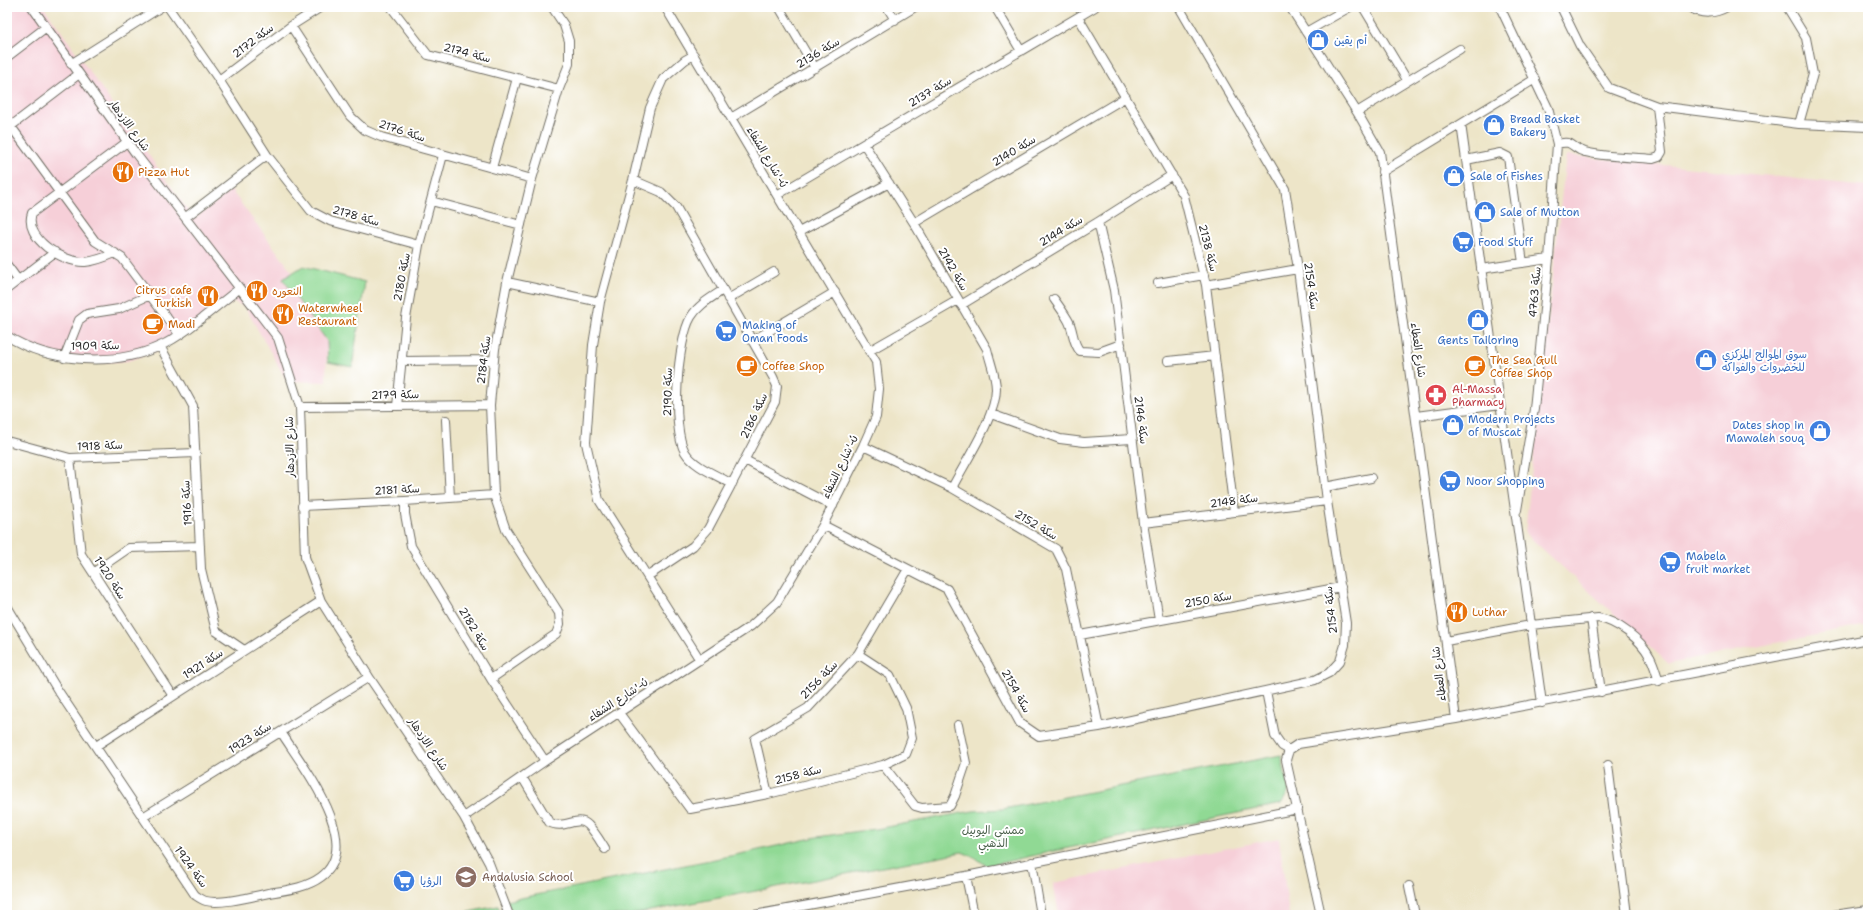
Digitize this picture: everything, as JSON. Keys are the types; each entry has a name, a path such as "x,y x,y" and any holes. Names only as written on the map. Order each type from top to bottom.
{"street":[{"name":"شارع الازدهار","path":"32,7 45,28 127,142 278,338 300,407 302,506 305,557 322,600 369,677 464,818 489,863 509,915"},
{"path":"72,64 161,7"},
{"name":"سكة 2178","path":"168,7 219,80 267,155 311,211 330,221 419,245"},
{"name":"سكة 2172","path":"219,80 291,26 321,7"},
{"name":"سكة 2174","path":"391,7 428,55 559,89"},
{"name":"سكة 2184","path":"491,678 556,634 560,624 559,613 506,530 494,495 490,405 494,360 507,282 532,179 568,64 569,41 564,25 552,7"},
{"name":"شارع الشفاء'-ú","path":"464,818 544,761 751,626 777,602 823,525 876,417 879,389 876,362 665,7"},
{"path":"779,7 814,68"},
{"path":"887,7 895,20"},
{"name":"سكة 2136","path":"731,118 916,7"},
{"path":"995,7 1022,51"},
{"name":"سكة 2137","path":"777,195 1095,7"},
{"name":"سكة 2154","path":"823,525 947,589 1020,723 1039,736 1099,727 1315,680 1329,672 1340,660 1345,645 1346,622 1327,502 1298,269 1285,189 1179,7"},
{"name":"شارع العطاء","path":"1290,7 1357,112 1380,152 1456,719"},
{"path":"1306,32 1350,7"},
{"path":"1363,7 1407,80"},
{"name":"سكة 4763","path":"1500,7 1548,108 1557,144 1549,258 1534,409 1516,517"},
{"path":"1561,7 1580,46 1609,88 1657,106 1799,124 1868,127"},
{"path":"1689,7 1706,14 1722,10 1727,7"},
{"path":"1787,7 1806,38 1813,74 1799,124"},
{"name":"سكة 2138","path":"1078,17 1184,196 1206,285 1234,512"},
{"name":"سكة 2176","path":"291,26 350,116 365,130 381,137 532,179"},
{"path":"7,57 45,28"},
{"path":"1357,112 1407,80 1460,49"},
{"path":"694,55 685,60 663,79 650,108 633,180 600,302 593,345 586,443 599,500 700,660"},
{"path":"79,74 9,124 95,241 122,258 179,334"},
{"path":"492,168 517,78"},
{"path":"1382,172 1535,79"},
{"name":"سكة 2140","path":"914,223 1126,97"},
{"path":"1557,144 1566,141 1584,152 1653,159 1659,157 1662,152 1657,106"},
{"path":"1461,124 1542,703"},
{"path":"115,253 84,262 64,258 45,247 30,225 30,218 32,213 127,142"},
{"name":"سكة 2142","path":"864,144 914,223 987,349 996,389 991,414 952,488"},
{"path":"1466,160 1500,153 1508,157 1523,263"},
{"path":"186,217 267,155"},
{"name":"سكة 2180","path":"397,406 406,318 419,245 443,155"},
{"name":"سكة 2144","path":"870,351 960,303 1098,222 1172,175"},
{"name":"سكة 2186","path":"633,180 661,192 672,203 773,377 777,392 775,402 704,536 693,546 648,576"},
{"path":"799,232 889,183"},
{"path":"431,201 521,225"},
{"name":"سكة 2146","path":"1098,222 1114,290 1143,523 1159,620"},
{"path":"7,289 55,252"},
{"path":"1481,269 1549,258"},
{"path":"7,265 18,280"},
{"path":"1206,285 1298,269"},
{"path":"728,299 774,272"},
{"path":"1158,283 1204,275"},
{"path":"507,282 600,302"},
{"name":"سكة 1909","path":"7,336 20,344 64,358 119,358 160,346 179,334 239,289"},
{"name":"سكة 2190","path":"723,290 699,307 685,328 680,359 676,407 681,442 685,452 694,462 732,484"},
{"path":"752,341 835,292"},
{"path":"64,358 79,320 88,314 119,309 150,296"},
{"path":"1054,299 1068,320 1074,334 1075,346 1080,351 1099,352 1120,344"},
{"name":"سكة 1916","path":"160,346 193,406 201,569 216,631 244,650"},
{"path":"1168,361 1215,356"},
{"path":"401,361 494,360"},
{"name":"سكة 2179","path":"300,407 490,405"},
{"path":"1416,416 1500,405"},
{"path":"991,414 1060,439 1084,442 1132,439"},
{"path":"446,420 450,498"},
{"name":"سكة 1918","path":"7,441 70,458 196,453"},
{"name":"سكة 2152","path":"863,446 952,488 1056,549 1066,569 1099,727"},
{"name":"سكة 1920","path":"70,458 81,554 173,696"},
{"path":"745,460 833,506"},
{"path":"1325,487 1371,478"},
{"name":"سكة 2181","path":"302,506 494,495"},
{"name":"سكة 2182","path":"405,501 405,514 411,546 491,678 544,761"},
{"name":"سكة 2148","path":"1143,523 1327,502"},
{"path":"94,572 129,548 200,546"},
{"name":"سكة 2156","path":"768,794 755,739 808,708 858,654 908,569"},
{"name":"سكة 2150","path":"1080,635 1341,587"},
{"name":"سكة 1921","path":"96,746 322,600"},
{"name":"سكة 1924","path":"7,606 57,689 195,895 206,901 226,901 298,888 322,877 335,860 337,834 326,805 281,732"},
{"path":"1446,641 1531,625 1591,618 1606,619 1617,624 1636,639 1650,655 1659,681"},
{"path":"1591,618 1601,692"},
{"path":"1321,915 1286,760 1289,750 1298,744 1456,719 1659,681 1868,639"},
{"name":"سكة 2158","path":"619,713 690,809 768,794 883,765 906,754 912,738 906,708 890,675 858,654"},
{"name":"سكة 1923","path":"143,817 369,677"},
{"path":"1266,691 1275,736 1282,746 1289,750"},
{"path":"883,765 915,806 922,808 950,806 966,763 958,724"},
{"path":"1608,765 1627,915"},
{"path":"522,777 549,822 556,826 581,821 588,824 605,849"},
{"path":"754,915 966,876 1298,809"},
{"path":"1032,862 1041,915"},
{"path":"966,876 974,915"},
{"path":"1410,886 1415,915"},
{"path":"1833,915 1868,910"}],"shaded area":[{"path":"7,7 44,7 194,219 231,190 293,273 283,280 327,341 326,382 287,381 245,307 234,302 159,350 128,361 97,363 51,358 15,345 7,340"},
{"name":"سوق الموالح المركزي للخضروات والفواكه","path":"1566,155 1868,186 1868,625 1669,664 1525,533"},
{"path":"1279,838 1289,915 1059,915 1053,883"}],"green space":[{"path":"303,266 365,282 352,367 328,362 327,341 283,279"},
{"name":"ممشى اليوبيل الذهبي","path":"1281,755 1289,791 1281,804 987,866 976,858 962,852 629,915 513,915 506,901 817,837 882,828 973,811 1003,809"},
{"path":"498,906 502,915 453,915"}],"place":[{"name":"أم يقين","path":"1318,40"},
{"name":"Bread Basket Bakery","path":"1494,125"},
{"name":"Pizza Hut","path":"123,172"},
{"name":"Sale of Fishes","path":"1454,176"},
{"name":"Sale of Mutton","path":"1485,212"},
{"name":"Food Stuff","path":"1463,242"},
{"name":"النعوره","path":"257,291"},
{"name":"Citrus cafe Turkish","path":"208,296"},
{"name":"Waterwheel Restaurant","path":"283,314"},
{"name":"Gents Tailoring","path":"1478,320"},
{"name":"Madi","path":"153,324"},
{"name":"Making of Oman Foods","path":"726,331"},
{"name":"سوق الموالح المركزي للخضروات والفواكه","path":"1706,360"},
{"name":"Coffee Shop","path":"747,366"},
{"name":"The Sea Gull Coffee Shop","path":"1475,366"},
{"name":"Al-Massa Pharmacy","path":"1436,395"},
{"name":"Modern Projects of Muscat","path":"1453,425"},
{"name":"Dates shop in Mawaleh souq","path":"1820,431"},
{"name":"Noor Shopping","path":"1450,481"},
{"name":"Mabela fruit market","path":"1670,562"},
{"name":"Luthar","path":"1457,612"},
{"name":"Andalusia School","path":"466,877"},
{"name":"الرؤيا","path":"404,881"}]}
